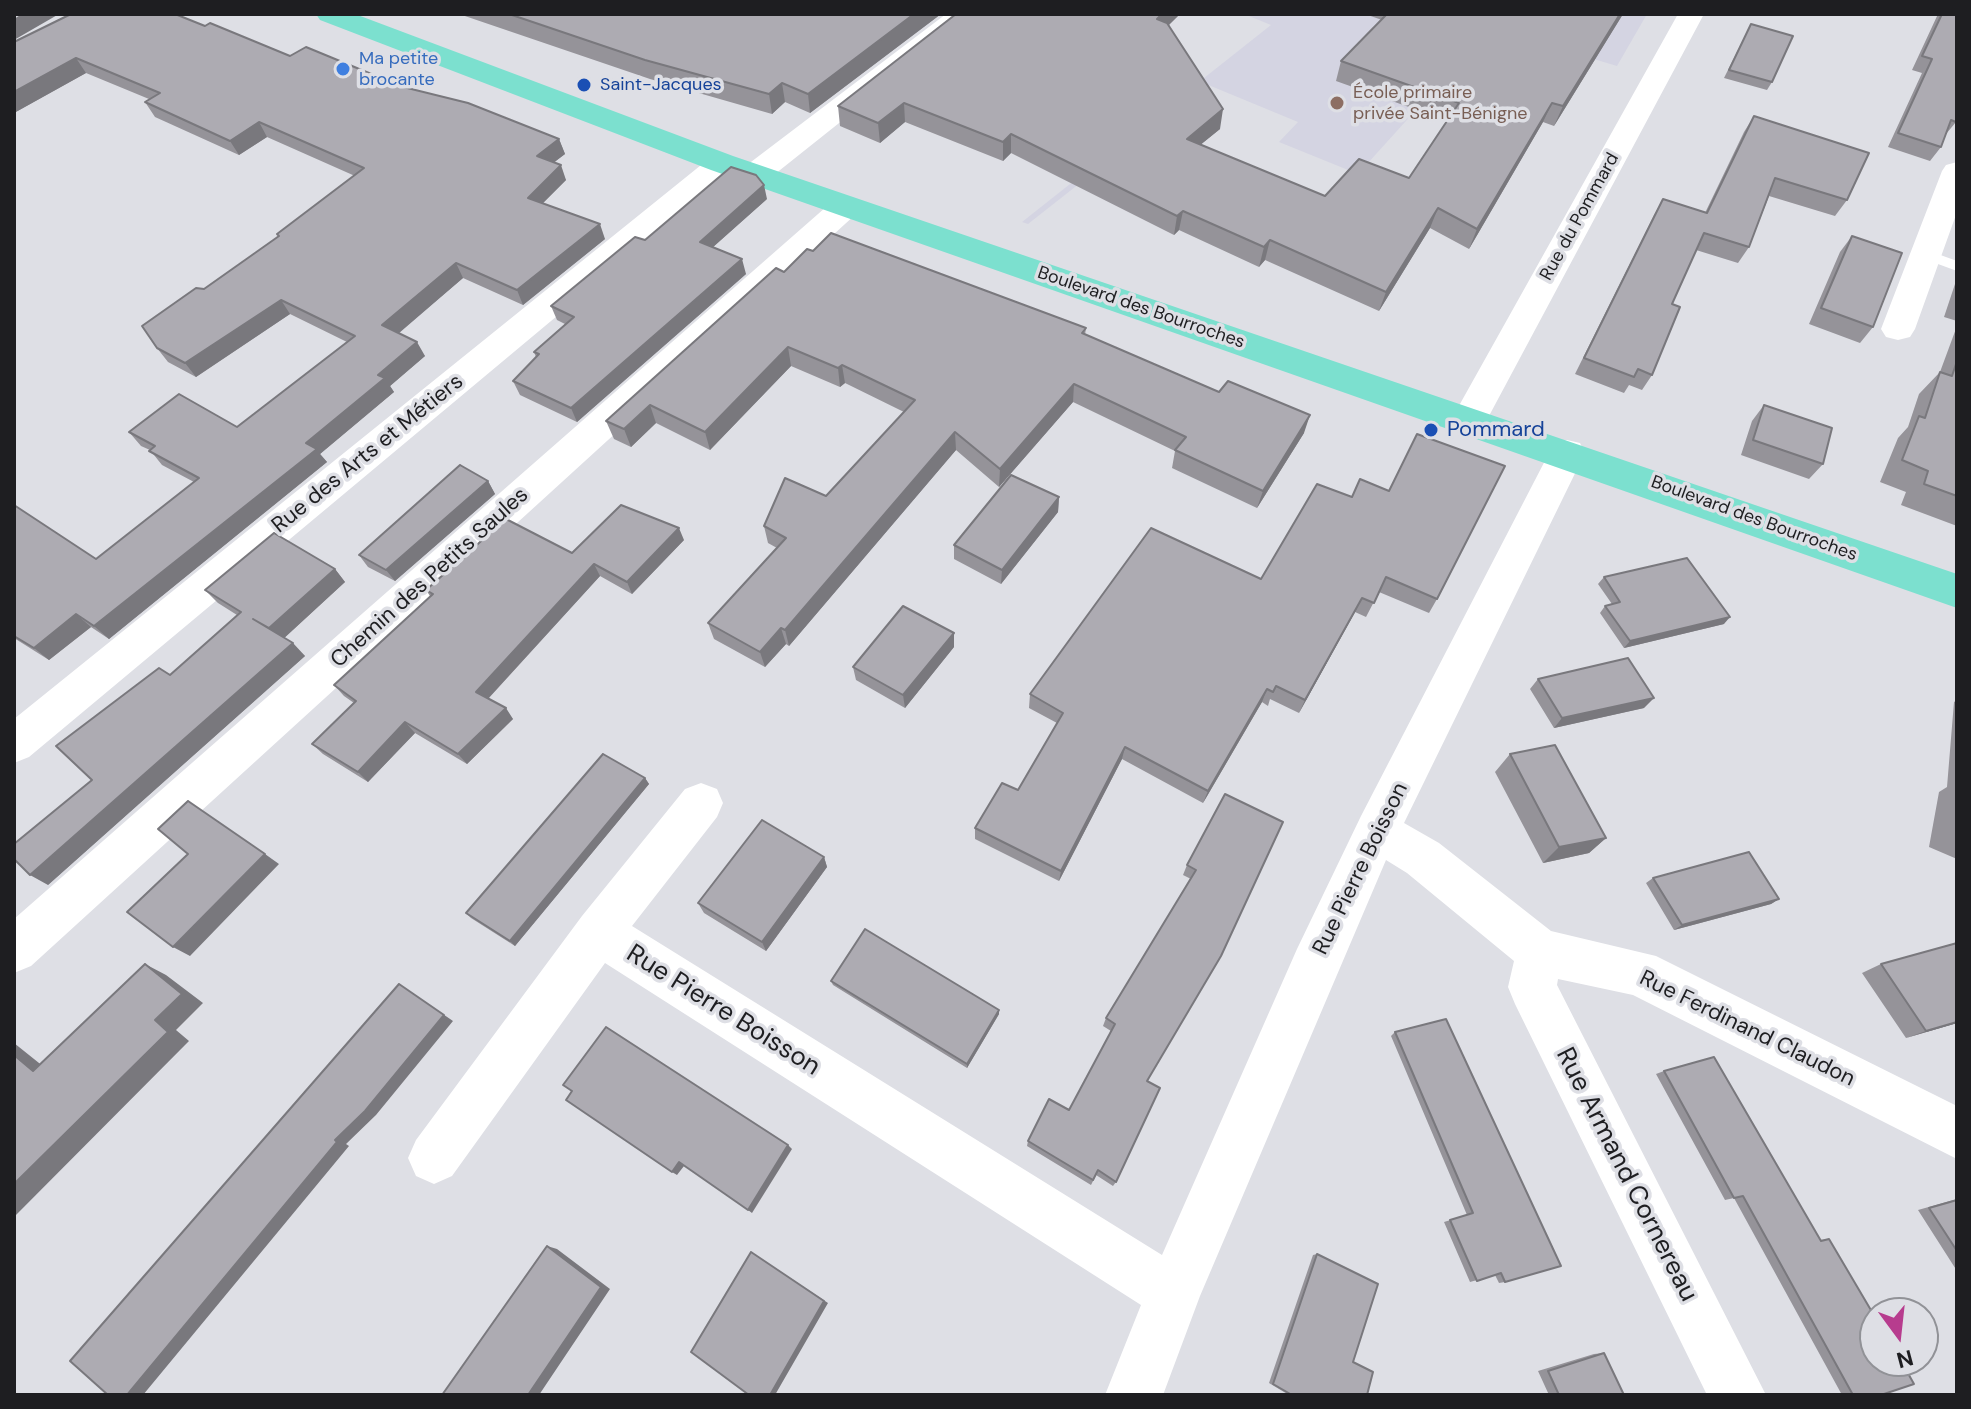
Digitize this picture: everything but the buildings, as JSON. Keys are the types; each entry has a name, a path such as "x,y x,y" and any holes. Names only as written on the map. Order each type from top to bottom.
{"main road":[{"name":"Boulevard des Bourroches","path":"350,17 738,169 1567,453 1957,591"}],"street":[{"name":"Rue des Arts et Métiers","path":"14,743 738,169 963,14"},
{"name":"Rue du Pommard","path":"1469,420 1691,14"},
{"path":"1898,329 1957,171"},
{"name":"Chemin des Petits Saules","path":"14,950 845,207"},
{"name":"Rue Pierre Boisson","path":"1134,1395 1173,1294 1314,966 1377,831 1567,453"},
{"path":"434,1158 599,932 701,803"},
{"name":"Rue Ferdinand Claudon","path":"1377,831 1423,858 1540,952 1639,973 1957,1133"},
{"name":"Rue Pierre Boisson","path":"599,932 1173,1294"},
{"name":"Rue Armand Cornereau","path":"1540,952 1532,987 1737,1395"}],"lane":[{"path":"1924,254 1957,266"}],"shaded area":[{"name":"École primaire privée Saint-Bénigne","path":"1244,14 1647,14 1617,66 1490,28 1358,174 1279,142 1298,122 1206,84 1028,224 1022,222 1271,25"}],"place":[{"name":"Ma petite brocante","path":"343,69"},
{"name":"Saint-Jacques","path":"584,85"},
{"name":"École primaire privée Saint-Bénigne","path":"1337,103"},
{"name":"Pommard","path":"1431,430"}]}
